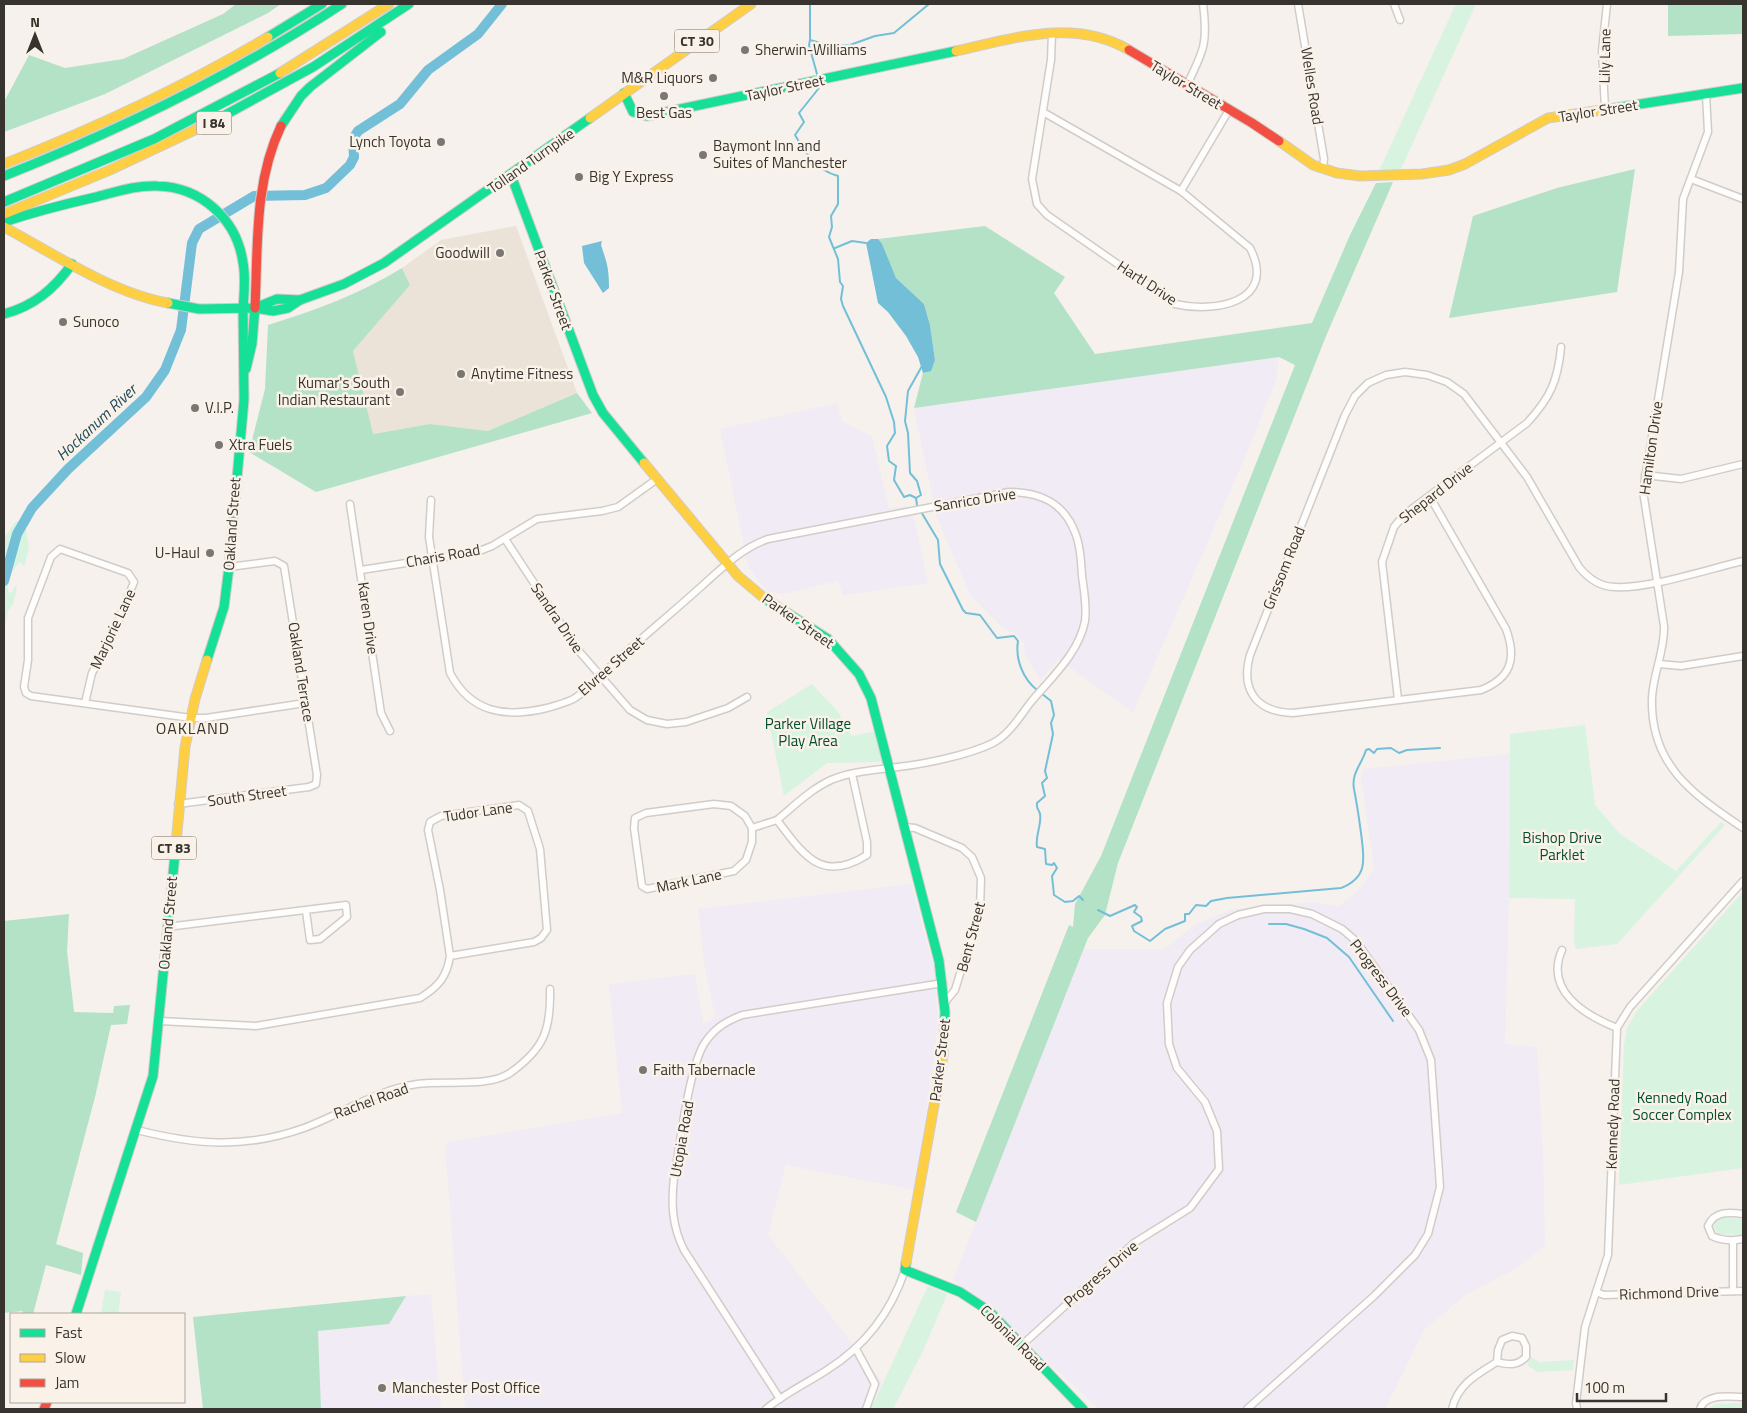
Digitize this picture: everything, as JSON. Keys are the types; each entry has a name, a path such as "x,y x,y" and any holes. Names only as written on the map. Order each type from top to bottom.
{"main road":[{"path":"4,164 94,127 168,93 250,48 322,4"},
{"path":"4,176 111,132 188,96 252,61 342,4"},
{"path":"4,202 124,154 199,118 286,70 389,4"},
{"name":"I 84","path":"4,214 112,171 205,128 298,76 409,4"},
{"name":"Oakland Street","path":"76,1313 152,1080 160,1021 178,804 190,718 224,607 245,375 252,344 260,207 263,180 273,141 296,102 313,85 413,4"},
{"name":"Tolland Turnpike","path":"72,264 131,292 169,304 199,309 255,308 273,310 288,308 300,300 336,288 376,268 511,175 751,4"},
{"name":"Taylor Street","path":"624,93 633,112 647,116 984,44 1052,33 1080,32 1113,41 1229,110 1322,169 1360,176 1422,174 1449,170 1465,164 1548,118 1743,88"},
{"name":"Parker Street","path":"511,175 593,395 621,436 727,564 754,591 773,606 828,640 844,654 859,674 871,698 890,768 946,1001 942,1064 905,1270"},
{"name":"Oakland Street","path":"4,222 74,202 151,186 170,187 189,192 214,207 230,224 243,260 241,346 245,375"},
{"name":"CT 30","path":"4,227 72,264"},
{"path":"4,314 28,306 44,297 57,286 72,264"},
{"name":"Colonial Road","path":"905,1270 960,1292 989,1311 1082,1409"}],"street":[{"path":"1187,85 1204,49 1206,28 1203,4"},
{"name":"Welles Road","path":"1298,4 1324,159 1322,169"},
{"path":"1394,4 1400,20"},
{"name":"Lily Lane","path":"1606,109 1602,51 1607,4"},
{"name":"Hartl Drive","path":"1043,112 1181,191 1250,248 1256,261 1257,276 1253,288 1242,300 1206,307 1189,307 1175,304 1047,215 1037,204 1032,179 1051,60 1052,33"},
{"name":"Hamilton Drive","path":"1706,94 1708,132 1682,199 1679,272 1643,491 1664,633 1660,664 1652,696 1653,710 1666,758 1678,778 1694,794 1743,828"},
{"path":"1181,191 1229,110"},
{"path":"1691,179 1743,199"},
{"name":"Shepard Drive","path":"1398,699 1382,562 1394,527 1405,514 1527,423 1541,408 1559,372 1561,347"},
{"name":"Grissom Road","path":"1430,497 1506,629 1512,645 1505,675 1496,684 1481,690 1293,713 1276,713 1258,703 1249,688 1246,670 1250,655 1341,424 1354,396 1368,383 1386,374 1405,372 1427,374 1447,382 1464,394 1527,477 1579,567 1587,576 1614,588 1657,582 1743,561"},
{"path":"1645,475 1681,479 1743,464"},
{"name":"Charis Road","path":"361,570 477,552 505,539 537,520 618,507 657,479"},
{"name":"Sanrico Drive","path":"727,564 746,549 768,539 1009,492 1029,492 1042,497 1058,508 1070,522 1077,537 1085,620 1075,648 1009,730 995,742 975,750 852,774 832,780 814,789 777,820"},
{"name":"Elvree Street","path":"431,500 429,537 450,672 457,686 468,697 480,706 497,712 540,709 575,698 727,564"},
{"name":"Karen Drive","path":"350,504 381,713 390,731"},
{"name":"Sandra Drive","path":"505,539 557,622 599,677 630,710 647,720 667,724 686,722 728,708 747,697"},
{"name":"Marjorie Lane","path":"85,703 91,676 109,644 134,582 128,573 60,550 51,556 29,612 25,690 31,696 190,718 206,718 305,703"},
{"name":"Oakland Terrace","path":"229,567 275,560 281,562 284,566 317,775 316,784"},
{"path":"1660,664 1681,666 1743,656"},
{"path":"752,828 777,820 802,853 817,865 838,867 852,864 867,855 867,842 852,774"},
{"name":"South Street","path":"178,804 300,788 316,784"},
{"name":"Mark Lane","path":"714,804 731,806 745,816 752,828 752,842 746,860 734,872 647,889 642,886 634,828 635,818 646,813 714,804"},
{"name":"Tudor Lane","path":"160,1021 256,1026 420,998 434,990 444,978 450,956 440,890 428,830 430,822 441,816 519,805 528,811 540,849 547,930 541,938 534,942 450,956"},
{"name":"Bent Street","path":"904,827 915,828 962,848 972,857 981,878 980,909 955,990 946,1001"},
{"name":"Kennedy Road","path":"1577,1409 1576,1396 1585,1327 1608,1255 1617,1028 1630,1007 1743,881"},
{"path":"168,927 346,905 347,917 320,939 310,940 306,911"},
{"name":"Progress Drive","path":"1022,1345 1134,1243 1190,1208 1219,1169 1217,1131 1205,1102 1178,1068 1169,1044 1167,1003 1178,967 1202,937 1219,924 1238,915 1275,908 1312,914 1342,929 1356,941 1372,961 1424,1040 1431,1060 1440,1187 1428,1234 1415,1255 1359,1310 1247,1409"},
{"path":"1562,950 1556,963 1562,989 1583,1011 1617,1028"},
{"name":"Utopia Road","path":"780,1399 684,1250 674,1225 673,1186 699,1053 715,1029 728,1020 742,1014 943,983"},
{"name":"Rachel Road","path":"137,1130 195,1143 245,1143 304,1128 389,1091 416,1084 493,1080 508,1074 540,1044 549,1026 550,989"},
{"path":"1743,1214 1717,1215 1710,1220 1708,1226 1712,1236 1733,1241 1743,1240"},
{"path":"1733,1241 1733,1291"},
{"path":"766,1409 829,1369 856,1349 886,1312 900,1286 905,1270"},
{"name":"Richmond Drive","path":"1596,1292 1613,1295 1743,1291"},
{"path":"1452,1409 1455,1396 1468,1380 1497,1362 1510,1365 1520,1363 1526,1356 1526,1346 1522,1338 1512,1336 1502,1340 1498,1350 1497,1362"},
{"path":"856,1349 875,1384 875,1389 866,1409"},
{"path":"1700,1409 1702,1404 1711,1398 1743,1397"}],"shaded area":[{"path":"516,226 577,393 488,431 430,424 372,434 353,351 410,285 402,268 441,240"},
{"path":"1279,357 1276,380 1255,434 1133,713 1058,659 1040,680 1025,655 1024,644 1015,633 1004,629 970,595 936,515 914,408"},
{"path":"837,403 842,421 872,437 889,508 907,506 915,522 928,583 843,595 838,581 783,594 766,591 748,566 720,429"},
{"path":"1510,754 1505,1044 1537,1047 1543,1150 1545,1245 1519,1267 1465,1295 1424,1330 1385,1409 1100,1409 953,1280 1084,949 1165,949 1196,924 1234,909 1313,902 1339,906 1359,890 1374,868 1361,778 1363,769"},
{"path":"911,884 934,968 938,1015 934,1060 915,1190 786,1165 768,1235 882,1382 871,1409 465,1409 445,1143 622,1113 609,984 695,974 703,1023 710,1021 715,1016 705,969 698,909"},
{"path":"431,1294 441,1409 321,1409 318,1331 389,1324 406,1296"}],"green space":[{"path":"236,4 281,4 268,13 105,94 4,132 4,102 29,55 65,68 123,59 223,14"},
{"path":"1456,4 1476,4 1400,171 1379,171"},
{"path":"1668,4 1743,4 1743,34 1668,36"},
{"path":"1635,169 1617,292 1449,318 1473,216 1557,188"},
{"path":"1393,182 1326,336 1118,863 1105,915 1088,938 976,1222 956,1212 1069,925 1073,927 1075,904 1101,856 1295,365 1279,357 914,408 923,373 927,372 935,360 930,325 924,304 896,278 878,239 985,226 1065,277 1054,293 1095,354 1312,323 1350,235 1376,183"},
{"path":"402,268 410,285 353,351 373,434 430,424 488,431 577,393 592,413 316,492 249,452 265,389 268,325 337,301 370,286"},
{"path":"20,521 25,525 29,547 25,564 23,566 21,562 18,565 12,572 9,580 9,593 12,592 15,586 17,588 13,604 8,611 4,630 4,539 15,522"},
{"name":"Parker Village Play Area","path":"812,684 838,712 852,736 877,731 885,762 827,763 784,796 767,712"},
{"name":"Bishop Drive Parklet","path":"1585,725 1595,805 1620,834 1676,871 1721,822 1725,825 1617,944 1576,949 1574,942 1575,899 1509,898 1510,734"},
{"name":"Kennedy Road Soccer Complex","path":"1743,892 1743,1168 1619,1185 1624,1045 1627,1028 1637,1011"},
{"path":"69,914 67,951 74,1012 113,1013 114,1006 130,1005 127,1024 111,1025 95,1097 56,1244 83,1253 81,1275 46,1265 33,1313 23,1313 22,1311 4,1313 4,921"},
{"path":"1721,1218 1743,1219 1743,1235 1718,1234 1714,1227 1716,1221"},
{"path":"928,1286 947,1294 923,1351 893,1409 871,1409"},
{"path":"105,1290 121,1292 118,1313 101,1313"},
{"path":"406,1296 389,1324 318,1331 321,1409 203,1409 193,1317"},
{"path":"1531,1357 1539,1362 1574,1360 1573,1370 1538,1372 1527,1365"},
{"path":"1743,1403 1743,1409 1708,1409 1716,1404"}],"water":[{"path":"871,239 878,239 882,244 896,278 924,304 930,325 935,360 931,371 923,373 918,357 906,336 888,312 878,303 866,243"},
{"path":"602,241 601,245 609,281 609,288 603,293 584,263 582,246"}],"waterway":[{"name":"Hockanum River","path":"4,581 17,534 32,508 68,469 146,397 165,370 181,330 192,243 199,229 254,196 305,195 326,188 350,165 354,157 353,139 358,131 400,104 428,70 478,34 502,4"},
{"path":"810,4 810,40 831,46 850,45 875,36 894,33 929,4"},
{"path":"810,40 809,45 817,74"},
{"path":"819,88 799,113 804,122 795,135 812,160 824,170 838,176 838,204 831,216 832,227 829,237 838,259 840,282 843,286 841,299 843,306 886,397 894,422 895,433 887,446 889,461 896,466 894,480 904,497 910,495 916,498 917,505 938,540 940,564 963,610 966,613 980,615 997,638 1014,636 1018,641 1017,648 1021,668 1037,690"},
{"path":"835,248 852,241 866,243"},
{"path":"916,498 921,495 917,481 910,473 908,433 905,421 908,391 922,366"},
{"path":"1041,693 1051,701 1054,715 1051,723 1053,734 1045,771 1047,778 1042,783 1045,796 1037,803 1040,812 1037,847 1045,849 1046,864 1052,865 1054,863 1057,868 1052,876 1054,895 1065,902 1073,901 1079,896 1083,900"},
{"path":"1098,910 1110,916 1135,905 1137,907 1134,912 1141,917 1142,921 1132,926 1134,931 1150,941 1165,929 1185,921 1185,914 1189,914 1196,905 1206,906 1211,901 1227,898 1341,888 1350,884 1363,866 1362,842 1353,783 1355,773 1366,750 1369,749 1374,753 1377,749 1391,748 1399,753 1407,750 1440,748"},
{"path":"1269,924 1286,924 1327,938 1349,957 1393,1021"}],"traffic: fast":[{"path":"268,37 322,4"},
{"path":"4,176 92,139 178,99 261,54 342,4"},
{"path":"216,120 313,67 409,4"},
{"path":"281,126 301,96 310,87 381,32"},
{"path":"624,93 633,112 647,116 956,51"},
{"path":"4,202 154,139 280,73"},
{"path":"1602,110 1743,88"},
{"path":"168,303 199,309 255,308 273,311 288,308 300,300 344,284 384,263 590,118"},
{"path":"511,175 593,395 603,413 644,463"},
{"path":"4,222 50,208 134,188 157,186 188,192 214,208 233,233 239,247 244,269 243,309"},
{"path":"4,314 15,311 43,295 72,264"},
{"path":"255,308 277,299 300,300"},
{"path":"246,369 252,344 255,308"},
{"path":"207,660 224,607 229,567 244,400 243,309"},
{"path":"764,598 828,639 859,674 871,698 939,961 945,1012 943,1055"},
{"path":"76,1313 153,1076 175,854"},
{"path":"906,1263 905,1270 960,1292 989,1311 1083,1409"}],"traffic: slow":[{"path":"280,73 389,4"},
{"path":"590,118 751,4"},
{"path":"956,51 1022,37 1066,33 1108,40 1129,50"},
{"path":"4,164 139,106 204,73 268,37"},
{"path":"1279,141 1313,165 1337,173 1360,176 1422,174 1449,170 1465,164 1548,118 1602,110"},
{"path":"4,214 110,170 216,120"},
{"path":"4,227 105,282 126,291 168,303"},
{"path":"644,463 738,576 764,598"},
{"path":"175,854 185,747 195,699 207,660"},
{"path":"906,1263 943,1055"}],"traffic: jam":[{"path":"1129,50 1279,141"},
{"path":"255,308 257,238 262,192 272,148 281,126"},
{"path":"44,1409 47,1403"}],"place":[{"name":"Sherwin-Williams","path":"745,50"},
{"name":"M&R Liquors","path":"713,78"},
{"name":"Best Gas","path":"664,96"},
{"name":"Lynch Toyota","path":"441,142"},
{"name":"Baymont Inn and Suites of Manchester","path":"703,155"},
{"name":"Big Y Express","path":"579,177"},
{"name":"Goodwill","path":"500,253"},
{"name":"Sunoco","path":"63,322"},
{"name":"Anytime Fitness","path":"461,374"},
{"name":"Kumar's South Indian Restaurant","path":"400,392"},
{"name":"V.I.P.","path":"195,408"},
{"name":"Xtra Fuels","path":"219,445"},
{"name":"U-Haul","path":"210,553"},
{"name":"Faith Tabernacle","path":"643,1070"},
{"name":"Manchester Post Office","path":"382,1388"}],"district":[{"name":"OAKLAND","path":"193,728"}]}
